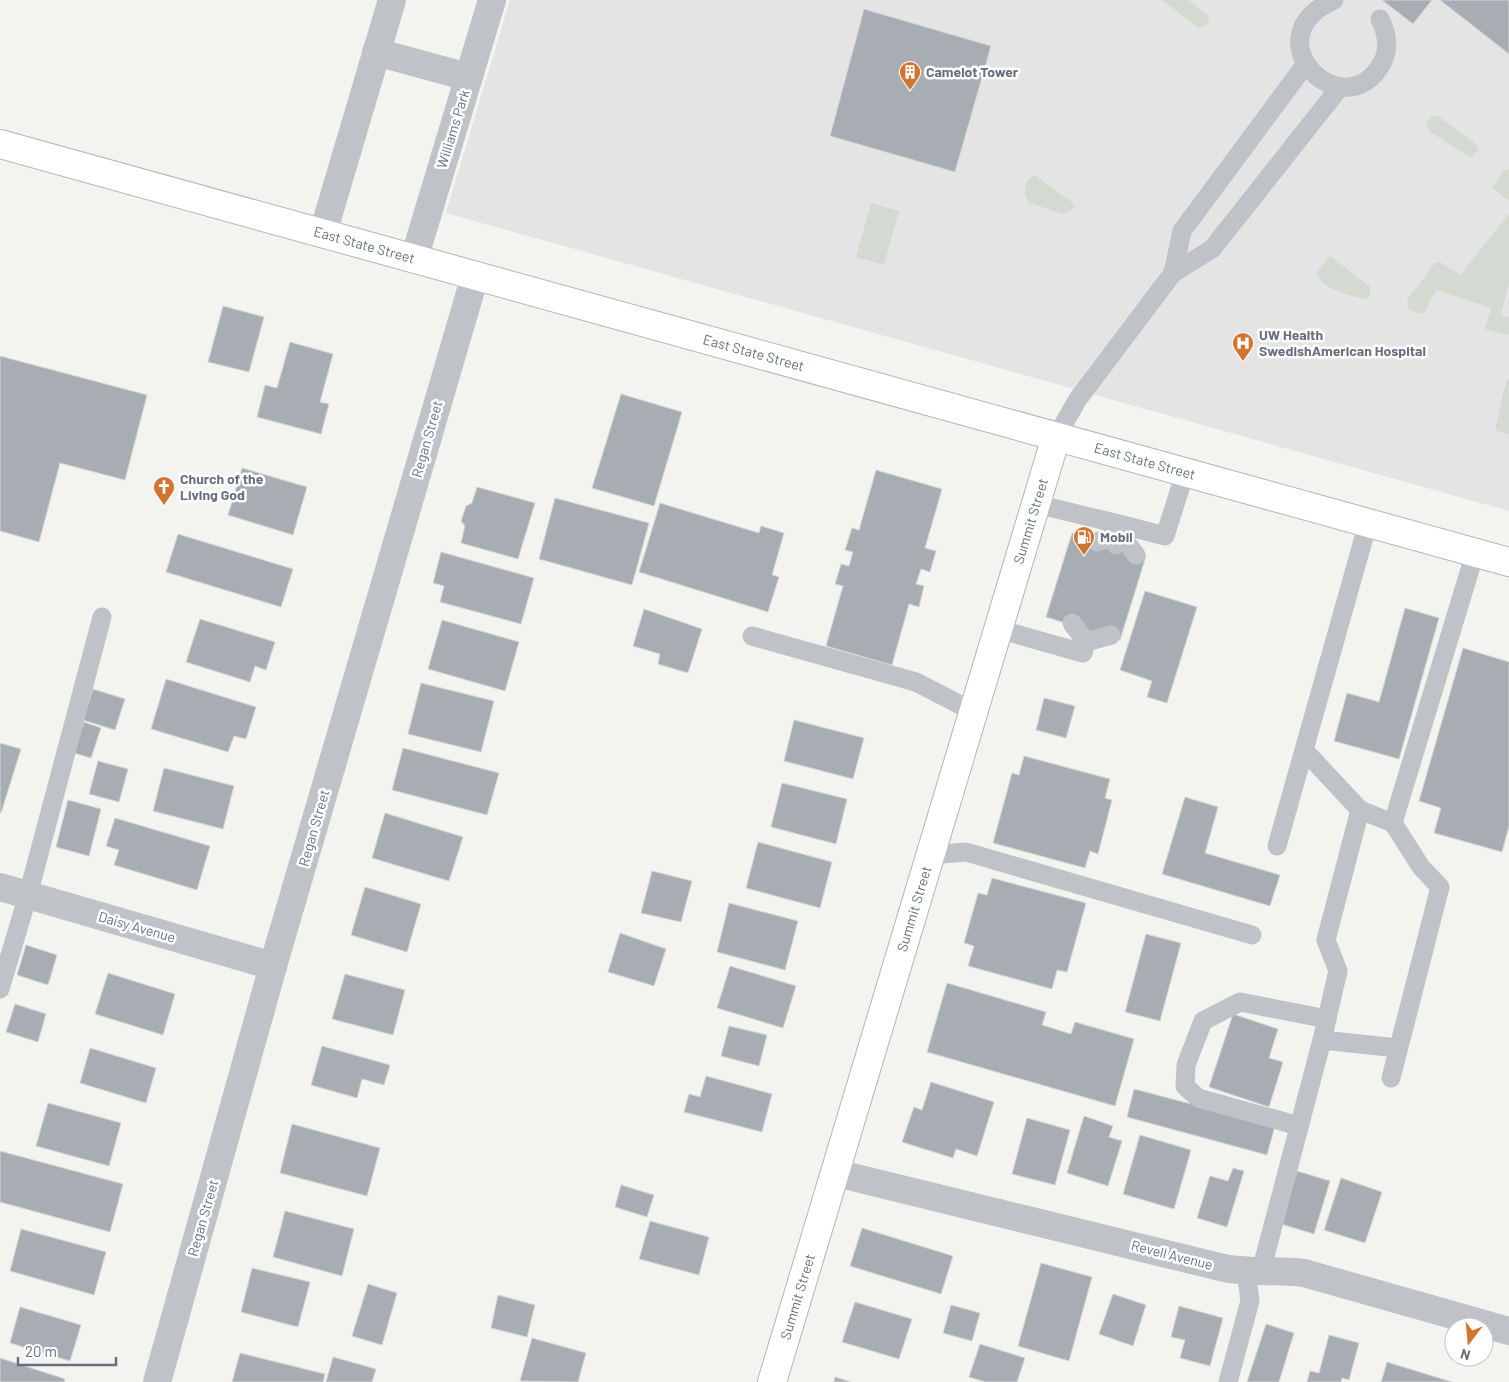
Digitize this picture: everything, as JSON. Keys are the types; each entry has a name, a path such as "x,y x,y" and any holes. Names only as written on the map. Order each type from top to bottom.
{"main road":[{"name":"East State Street","path":"0,144 1509,562"},
{"name":"Summit Street","path":"772,1382 1056,437"}],"street":[{"path":"323,233 392,0"},
{"name":"Williams Park","path":"414,259 492,0"},
{"path":"376,52 468,77"},
{"name":"Regan Street","path":"157,1382 273,966 475,276"},
{"name":"Daisy Avenue","path":"0,887 273,966"},
{"name":"Revell Avenue","path":"836,1173 1254,1271 1278,1270 1304,1273 1509,1331"}],"lane":[{"path":"1334,0 1314,10 1305,22 1300,36 1300,51 1305,65 1315,76 1327,84 1340,87 1354,86 1367,80 1377,71 1384,59 1387,46 1386,31 1380,19"},
{"path":"1173,273 1182,232 1305,65"},
{"path":"1056,437 1078,399 1173,273 1212,249 1340,87"},
{"path":"1097,542 1120,536 1165,536 1185,473"},
{"path":"1036,504 1120,536 1136,555"},
{"path":"1277,846 1368,523"},
{"path":"1393,823 1475,553"},
{"path":"0,989 28,896 102,617"},
{"path":"1072,623 1088,635 1111,635"},
{"path":"998,629 1083,653 1088,635"},
{"path":"752,636 916,682 974,712"},
{"path":"1304,750 1360,810 1393,823 1421,867 1440,887 1390,1078"},
{"path":"1228,1382 1250,1301 1254,1271 1299,1126 1327,1019 1338,970 1326,940 1360,810"},
{"path":"930,855 966,852 1252,935"},
{"path":"1299,1126 1198,1098 1185,1086 1186,1065 1203,1021 1240,1002 1327,1019"},
{"path":"1322,1040 1398,1048"}],"shaded area":[{"name":"UW Health SwedishAmerican Hospital","path":"510,0 1509,0 1509,511 446,213"},
{"path":"1162,0 1188,0 1208,15 1209,22 1204,27 1199,28"},
{"path":"1434,116 1438,116 1475,143 1479,150 1471,157 1429,131 1426,124"},
{"path":"1508,169 1509,201 1492,188 1503,172"},
{"path":"1035,175 1073,203 1074,208 1063,214 1030,203 1025,196 1025,188 1028,180"},
{"path":"871,203 899,211 884,265 856,257"},
{"path":"1509,214 1509,283 1501,315 1509,317 1509,335 1485,329 1491,308 1436,290 1425,312 1421,314 1409,310 1407,300 1435,263 1440,262 1460,275"},
{"path":"1330,256 1370,287 1370,296 1367,299 1338,291 1320,279 1316,273"},
{"path":"1509,378 1509,435 1495,430 1506,381"}],"building":[{"path":"1382,0 1432,0 1413,24"},
{"path":"1440,0 1509,0 1509,54"},
{"name":"Camelot Tower","path":"864,9 991,46 955,172 830,136"},
{"path":"223,306 264,317 249,372 208,362"},
{"path":"290,342 333,354 320,402 329,404 321,434 257,417 265,385 277,388"},
{"path":"0,356 147,395 125,480 60,463 39,542 0,531"},
{"path":"621,394 682,412 654,506 592,488"},
{"path":"242,468 307,487 293,535 228,515"},
{"path":"876,470 942,489 925,548 936,551 930,572 921,569 916,584 924,586 919,607 909,604 892,665 826,646 843,586 835,584 841,564 849,566 853,552 845,550 852,528 859,530"},
{"path":"477,487 535,503 518,559 461,543 465,526 461,521 466,506 472,503"},
{"path":"555,498 649,523 632,585 539,559"},
{"path":"660,503 759,533 761,526 784,533 772,575 779,577 768,612 639,572"},
{"path":"1072,533 1146,556 1120,640 1046,617"},
{"path":"178,534 293,569 281,607 166,572"},
{"path":"441,552 534,578 521,624 440,602 444,586 433,583"},
{"path":"1145,591 1197,607 1167,703 1147,697 1152,681 1120,670"},
{"path":"1405,608 1439,618 1399,759 1334,741 1347,693 1379,702"},
{"path":"644,609 702,629 688,673 658,664 660,654 633,646"},
{"path":"200,619 275,642 266,670 255,666 250,682 186,662"},
{"path":"442,620 519,642 505,691 428,669"},
{"path":"1463,648 1509,662 1509,826 1502,852 1434,833 1441,808 1419,801"},
{"path":"166,679 256,707 246,739 234,736 228,752 151,729"},
{"path":"421,683 494,701 481,752 408,734"},
{"path":"93,689 125,699 115,730 83,720"},
{"path":"1044,698 1075,706 1066,738 1036,730"},
{"path":"794,720 864,738 853,779 784,761"},
{"path":"84,722 101,728 91,758 74,753"},
{"path":"0,743 21,749 1,813 0,813"},
{"path":"403,748 499,773 487,815 392,790"},
{"path":"1024,756 1110,779 1105,798 1112,800 1098,854 1090,851 1085,868 993,843 1012,773 1019,775"},
{"path":"98,761 128,769 119,802 89,794"},
{"path":"164,768 234,786 223,829 153,811"},
{"path":"782,783 847,799 836,844 771,827"},
{"path":"1185,797 1218,807 1205,853 1280,875 1270,906 1162,874"},
{"path":"68,800 101,809 89,856 56,847"},
{"path":"385,813 463,837 449,881 372,858"},
{"path":"115,818 210,846 197,890 114,865 119,850 106,846"},
{"path":"758,842 832,862 820,908 746,888"},
{"path":"652,871 692,881 681,922 641,913"},
{"path":"992,878 1086,903 1067,972 1057,970 1052,989 968,966 974,946 964,943 978,893 987,895"},
{"path":"365,887 421,904 407,952 351,935"},
{"path":"729,903 798,921 785,970 717,952"},
{"path":"620,933 666,949 654,986 608,972"},
{"path":"1146,934 1181,943 1160,1021 1125,1012"},
{"path":"26,945 57,955 48,985 17,975"},
{"path":"730,966 796,986 783,1028 717,1008"},
{"path":"108,973 175,994 163,1035 95,1014"},
{"path":"345,974 405,990 393,1035 332,1019"},
{"path":"947,983 1046,1012 1042,1025 1071,1034 1075,1022 1134,1039 1115,1106 927,1052"},
{"path":"15,1004 46,1014 38,1042 6,1032"},
{"path":"1233,1014 1278,1029 1269,1058 1283,1062 1269,1107 1209,1087"},
{"path":"729,1026 767,1035 759,1066 721,1056"},
{"path":"322,1046 390,1065 384,1085 362,1079 357,1098 311,1085"},
{"path":"90,1048 156,1068 146,1103 80,1083"},
{"path":"706,1076 772,1094 762,1132 684,1112 689,1094 700,1097"},
{"path":"931,1082 994,1102 977,1156 956,1149 953,1158 902,1142 914,1107 922,1110"},
{"path":"1134,1089 1275,1126 1267,1155 1127,1117"},
{"path":"48,1103 121,1123 109,1166 36,1146"},
{"path":"1084,1116 1113,1126 1109,1137 1122,1141 1108,1186 1067,1173"},
{"path":"1027,1118 1070,1130 1055,1185 1012,1174"},
{"path":"292,1124 380,1148 367,1196 280,1173"},
{"path":"1140,1135 1191,1150 1174,1209 1123,1194"},
{"path":"0,1151 123,1184 110,1232 0,1202"},
{"path":"1233,1168 1244,1171 1227,1227 1197,1218 1210,1176 1228,1181"},
{"path":"1297,1171 1330,1181 1314,1234 1281,1224"},
{"path":"1341,1178 1382,1192 1365,1243 1324,1230"},
{"path":"621,1185 654,1195 647,1217 615,1207"},
{"path":"285,1211 354,1229 342,1276 273,1257"},
{"path":"650,1221 709,1237 699,1275 639,1259"},
{"path":"862,1228 953,1256 941,1294 850,1266"},
{"path":"21,1229 106,1252 94,1295 10,1271"},
{"path":"1041,1263 1092,1277 1069,1361 1018,1346"},
{"path":"252,1268 310,1282 298,1327 241,1312"},
{"path":"368,1284 397,1293 382,1345 352,1336"},
{"path":"1113,1294 1146,1305 1133,1346 1099,1334"},
{"path":"498,1295 535,1305 527,1337 491,1328"},
{"path":"855,1302 912,1319 899,1359 842,1342"},
{"path":"951,1305 980,1313 972,1341 943,1333"},
{"path":"1179,1306 1223,1318 1210,1366 1180,1358 1185,1340 1171,1337"},
{"path":"20,1307 81,1325 70,1361 10,1343"},
{"path":"1266,1324 1294,1333 1279,1382 1247,1382"},
{"path":"1329,1335 1359,1343 1349,1380 1342,1378 1341,1382 1307,1382 1310,1371 1319,1373"},
{"path":"532,1338 586,1353 578,1382 520,1381"},
{"path":"980,1344 1025,1358 1017,1382 985,1382 969,1377"},
{"path":"240,1353 325,1374 323,1382 232,1382"},
{"path":"333,1357 376,1369 372,1382 326,1382"},
{"path":"0,1358 65,1379 64,1382 0,1382"},
{"path":"1387,1362 1452,1382 1381,1382"},
{"path":"835,1377 851,1382 834,1382"}],"place":[{"name":"Camelot Tower","path":"910,91"},
{"name":"UW Health SwedishAmerican Hospital","path":"1243,362"},
{"name":"Church of the Living God","path":"164,506"},
{"name":"Mobil","path":"1084,556"}]}
